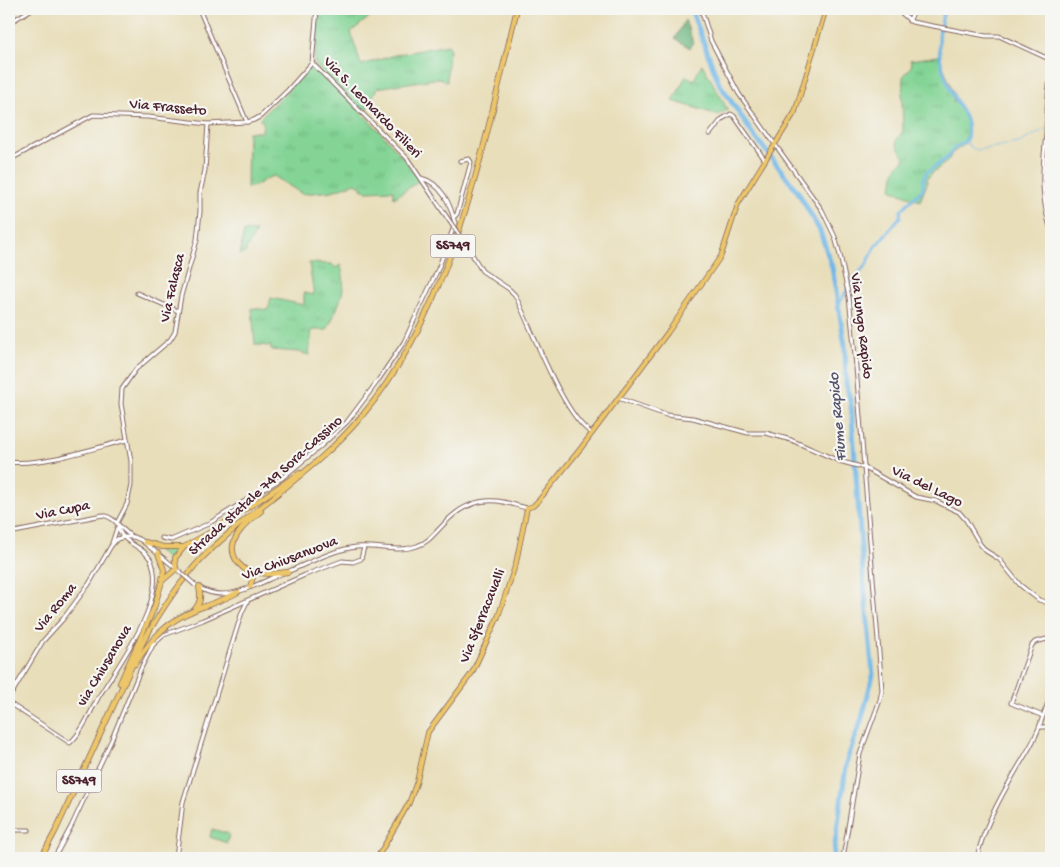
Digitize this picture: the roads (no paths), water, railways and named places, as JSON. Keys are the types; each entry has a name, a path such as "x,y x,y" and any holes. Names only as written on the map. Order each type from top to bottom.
{"highway":[{"name":"Strada statale 749 Sora-Cassino","path":"40,858 55,832 143,642 158,614 178,586 200,560 222,539 296,480 355,423 379,394 408,348 428,308 464,215 517,9"},
{"path":"162,581 178,570 175,558 184,547 214,530 287,482 325,454"},
{"path":"250,587 253,576 236,562 234,555 233,547 236,536 242,526 288,489 296,480"},
{"path":"145,542 163,547 184,547"},
{"path":"114,702 123,674 154,608 162,581 164,570 158,553"},
{"path":"250,572 270,574 288,572"},
{"path":"194,610 201,595 197,586"},
{"path":"114,702 135,664 152,640 170,622 238,592"}],"main road":[{"path":"527,508 533,506 539,500 592,433 673,325 721,256 738,204 795,112 826,9"},
{"name":"Via Sferracavalli","path":"377,858 409,804 417,781 428,732 472,673 498,617 516,563 527,508"}],"street":[{"path":"9,23 32,9"},
{"path":"199,9 247,122"},
{"name":"Via S. Leonardo Filieri","path":"316,9 312,63 408,158 482,271 509,288 515,295 559,392 584,428 592,433"},
{"name":"Via Lungo Rapido","path":"701,9 711,42 739,94 822,210 835,237 848,297 855,355 882,690 860,754 843,858"},
{"path":"897,9 910,21 986,36 999,36 1051,60"},
{"path":"910,21 915,9"},
{"name":"Via Frasseto","path":"9,160 93,115 148,117 208,124 247,122 261,116 312,63"},
{"path":"1051,72 1047,97 1042,182 1043,202 1051,231"},
{"path":"710,134 722,119 731,114 766,159"},
{"path":"1046,123 1051,120"},
{"name":"Via Falasca","path":"111,546 127,504 131,485 131,461 121,404 122,389 136,369 170,340 175,332 178,311 197,240 208,124"},
{"path":"1046,134 1051,130"},
{"path":"454,217 457,214 471,162 469,160 460,161"},
{"path":"162,538 172,540 208,524 288,473 321,446 346,422 382,374 404,342 438,269 455,224 454,217 443,193 428,179 421,178"},
{"path":"137,293 178,311"},
{"name":"Via del Lago","path":"618,398 666,414 690,418 748,433 766,433 791,440 839,461 863,467 916,497 936,501 959,512 986,551 999,560 1020,585 1039,600 1051,604"},
{"path":"9,462 23,464 127,440"},
{"name":"Via Chiusanuova","path":"134,537 145,542 197,586 216,594 238,592 343,550 364,547 395,549 420,545 455,512 469,505 485,501 497,501 527,508"},
{"name":"Via Cupa","path":"9,533 98,516 108,516 118,524"},
{"path":"118,524 119,533 124,537 134,537"},
{"path":"118,524 124,532 134,537"},
{"name":"Via Roma","path":"9,698 43,641 63,619 89,584 111,546 117,539 124,537"},
{"name":"via Chiusanova","path":"9,703 68,743 72,741 137,635 149,608 154,576 152,563 144,551 124,537"},
{"path":"54,858 71,827 142,666 154,645 164,635 203,620 300,577 342,561 353,562 361,559 364,547"},
{"path":"176,858 183,802 242,612 248,600"},
{"path":"1043,716 1011,703 1032,645 1035,642 1051,638"},
{"path":"977,858 980,843 1010,782 1029,751 1051,695"},
{"path":"1040,727 1051,727"},
{"path":"9,830 29,830"}],"waterway":[{"name":"Fiume Rapido","path":"691,9 719,83 752,133 798,192 820,231 832,267 845,346 846,384 851,403 863,574 873,675 862,718 847,760 833,858"},
{"path":"838,306 851,283 867,264 875,247 900,217 901,210 923,189 923,180 927,172 947,158 953,149 967,140 966,120 943,71 939,50 940,30 945,9"},
{"path":"967,140 968,145 976,150 1019,143 1045,129"}]}
